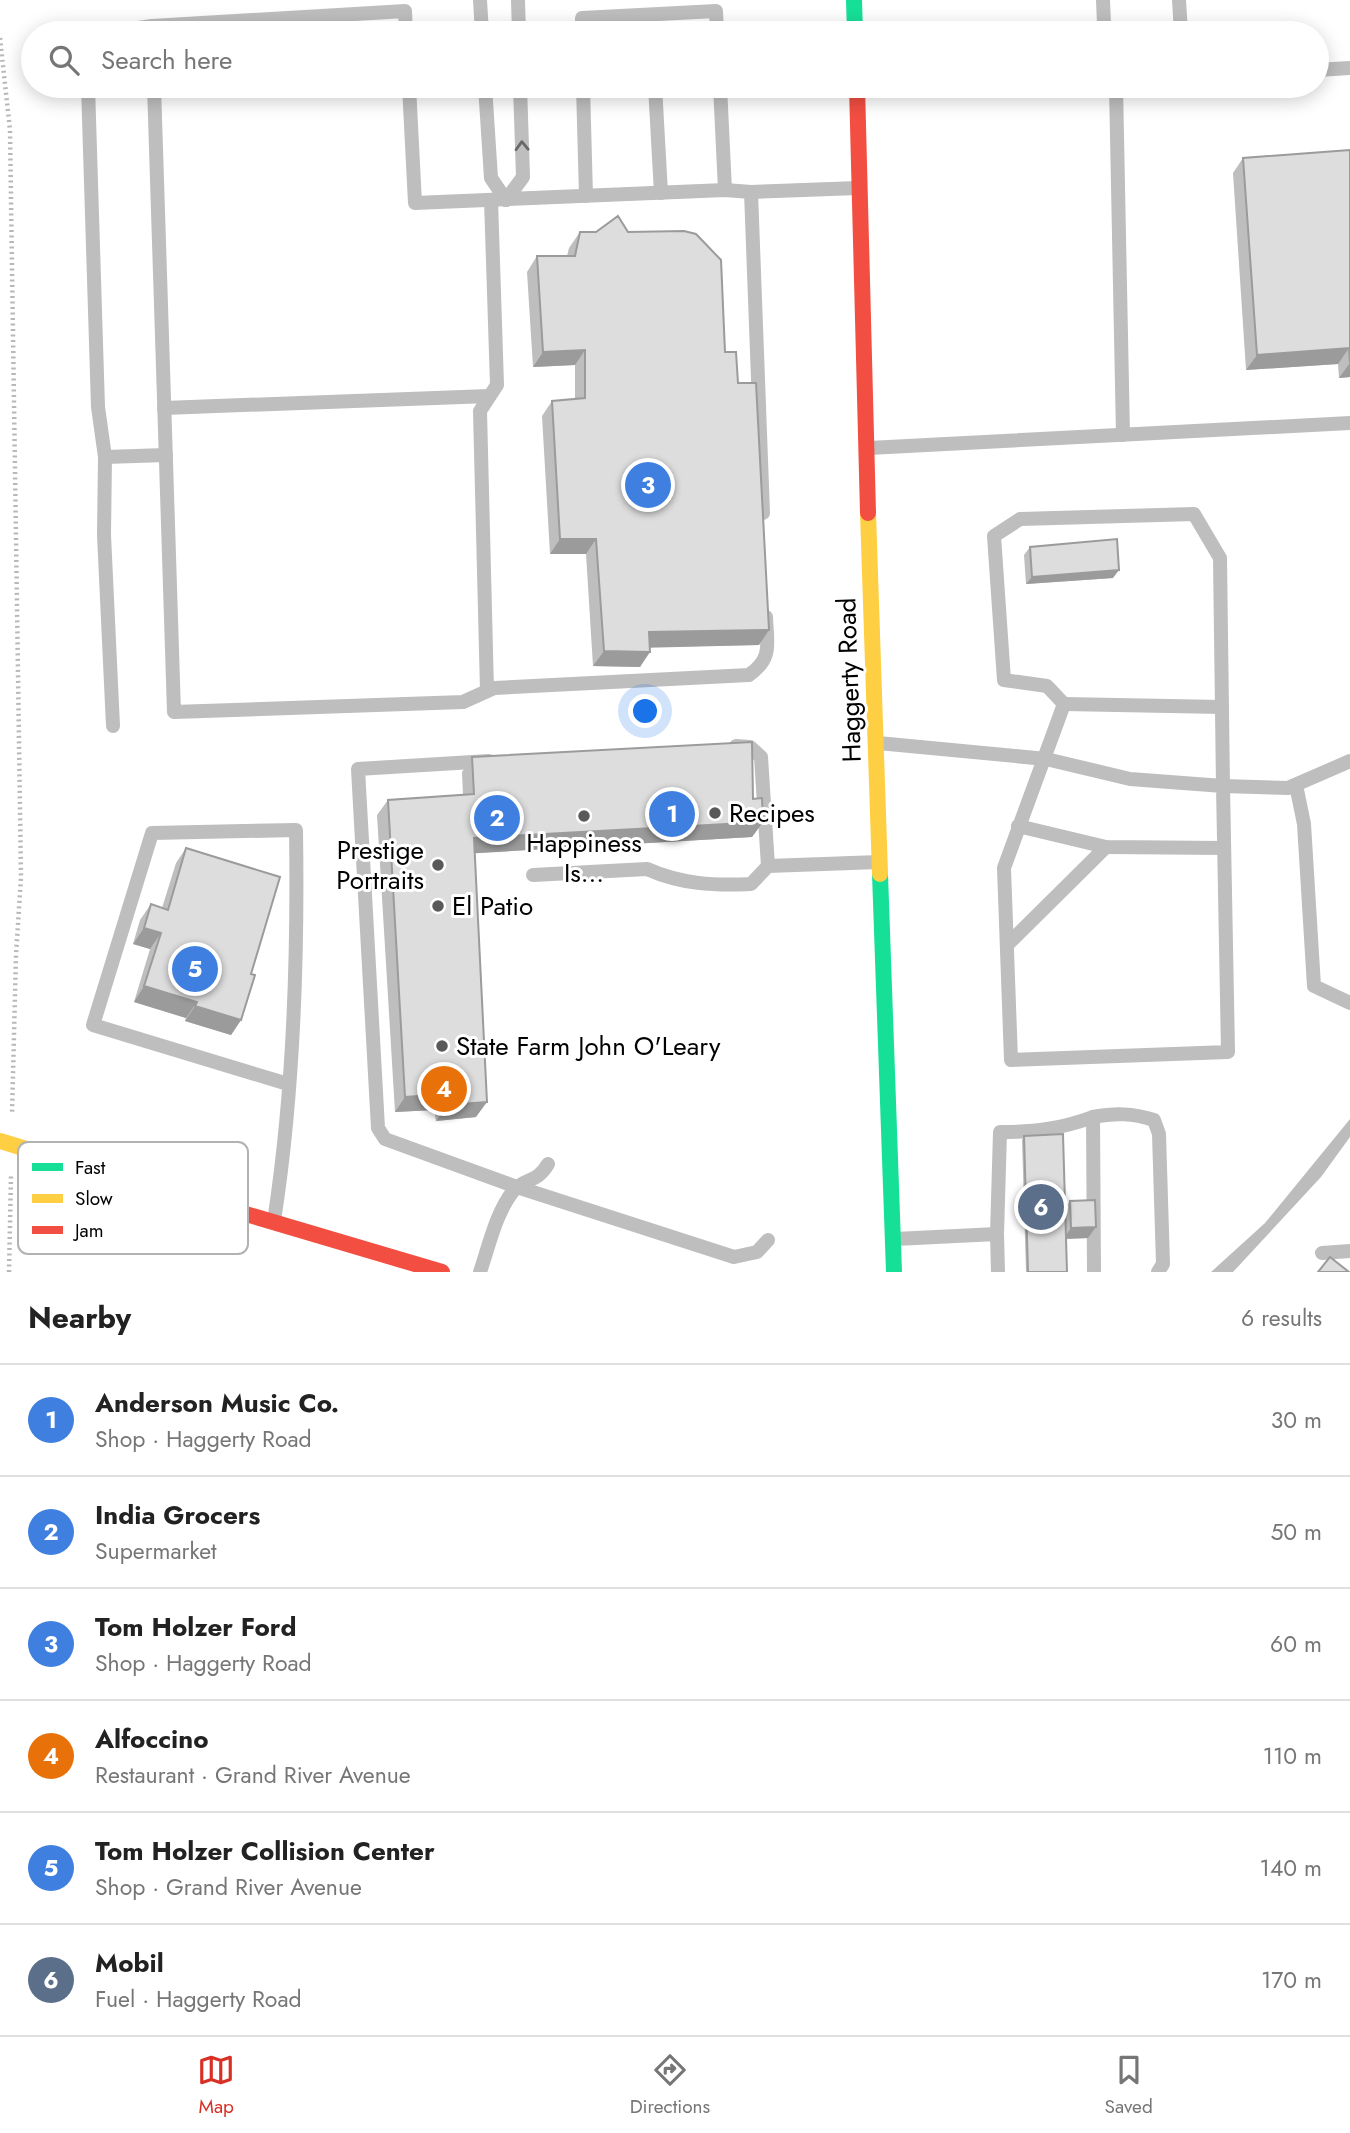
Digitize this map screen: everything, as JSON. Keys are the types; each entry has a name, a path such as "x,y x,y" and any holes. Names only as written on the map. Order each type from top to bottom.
{"street":[{"path":"855,0 855,21"},
{"name":"Haggerty Road","path":"857,98 866,448 894,1272"},
{"path":"0,1141 18,1146"},
{"path":"248,1214 442,1272"}],"lane":[{"path":"480,0 481,21"},
{"path":"518,0 519,21"},
{"path":"1102,0 1104,21"},
{"path":"1179,0 1180,21"},
{"path":"265,21 405,11 405,21"},
{"path":"582,21 582,18 716,11 716,21"},
{"path":"651,15 651,21"},
{"path":"1329,69 1350,68"},
{"path":"88,98 98,407 105,457 104,535 113,726"},
{"path":"154,98 173,712 463,702 494,688 749,675 762,665 768,650 766,608"},
{"path":"410,98 415,204 725,190 751,192 859,187"},
{"path":"486,98 491,178 506,200"},
{"path":"506,200 523,177 520,98"},
{"path":"583,98 586,196"},
{"path":"656,98 661,193"},
{"path":"721,98 725,190"},
{"path":"1116,98 1123,435"},
{"path":"751,192 763,525"},
{"path":"487,691 480,411 497,385 491,200"},
{"path":"164,408 489,397"},
{"path":"866,448 1350,423"},
{"path":"105,457 166,455"},
{"path":"1064,704 1004,868 1011,1060 1228,1052 1220,558 1194,514 1020,519 994,536 1004,680 1047,686 1064,704 1222,707"},
{"path":"876,743 1046,759 1130,779 1223,786 1288,788 1350,761"},
{"path":"724,746 750,747 761,757 768,866"},
{"path":"508,759 358,769 378,1128 385,1139 517,1187 734,1257 757,1252 768,1240"},
{"path":"1296,785 1304,824 1314,986 1350,1003"},
{"path":"1018,826 1106,847 1224,848"},
{"path":"274,1222 284,1153 296,951 296,830 152,833 93,1025 288,1084"},
{"path":"1007,945 1106,847"},
{"path":"533,875 647,869 699,885 733,885 751,884 768,866 880,862"},
{"path":"998,1272 1000,1132 1035,1132 1064,1128 1093,1117 1135,1114 1153,1120 1159,1135 1163,1264 1158,1272"},
{"path":"1093,1117 1094,1272"},
{"path":"480,1272 505,1203 517,1187 541,1176 548,1164"},
{"path":"893,1239 997,1234"},
{"path":"1322,1253 1350,1251"},
{"path":"381,1272 382,1254"}],"path":[{"path":"0,38 10,130 20,761 21,877 16,955 12,1125"},
{"path":"9,1272 11,1165"}],"shaded area":[{"path":"1350,1119 1350,1137 1321,1177 1233,1272 1211,1272 1265,1223"}],"building":[{"path":"1350,150 1350,363 1349,348 1257,355 1243,158"},
{"path":"618,216 628,232 684,231 696,234 721,260 725,352 736,352 738,383 756,383 769,630 649,632 650,652 604,651 596,539 560,539 552,401 585,398 585,350 543,352 537,256 575,256 580,232 596,232"},
{"path":"1117,539 1119,570 1032,577 1030,547"},
{"path":"752,742 753,799 762,798 763,822 474,838 487,1102 447,1105 445,1094 405,1097 388,800 474,794 472,757"},
{"path":"186,848 280,877 251,974 255,975 241,1020 195,1006 197,1002 144,986 161,933 144,928 151,904 168,910"},
{"path":"1063,1134 1067,1272 1028,1272 1024,1136"},
{"path":"1095,1200 1096,1227 1071,1228 1070,1201"},
{"path":"1330,1257 1349,1272 1318,1272"}],"traffic: fast":[{"path":"854,0 855,21"},
{"path":"880,874 894,1272"}],"traffic: slow":[{"path":"868,513 880,874"},
{"path":"0,1141 18,1146"}],"traffic: jam":[{"path":"857,98 868,513"},
{"path":"248,1215 442,1272"}],"place":[{"name":"Tom Holzer Ford","path":"648,485"},
{"name":"Recipes","path":"715,813"},
{"name":"Anderson Music Co.","path":"672,814"},
{"name":"Happiness Is...","path":"584,816"},
{"name":"India Grocers","path":"497,818"},
{"name":"Prestige Portraits","path":"438,865"},
{"name":"El Patio","path":"438,906"},
{"name":"Tom Holzer Collision Center","path":"195,969"},
{"name":"State Farm John O'Leary","path":"442,1046"},
{"name":"Alfoccino","path":"444,1089"},
{"name":"Mobil","path":"1041,1207"}]}
